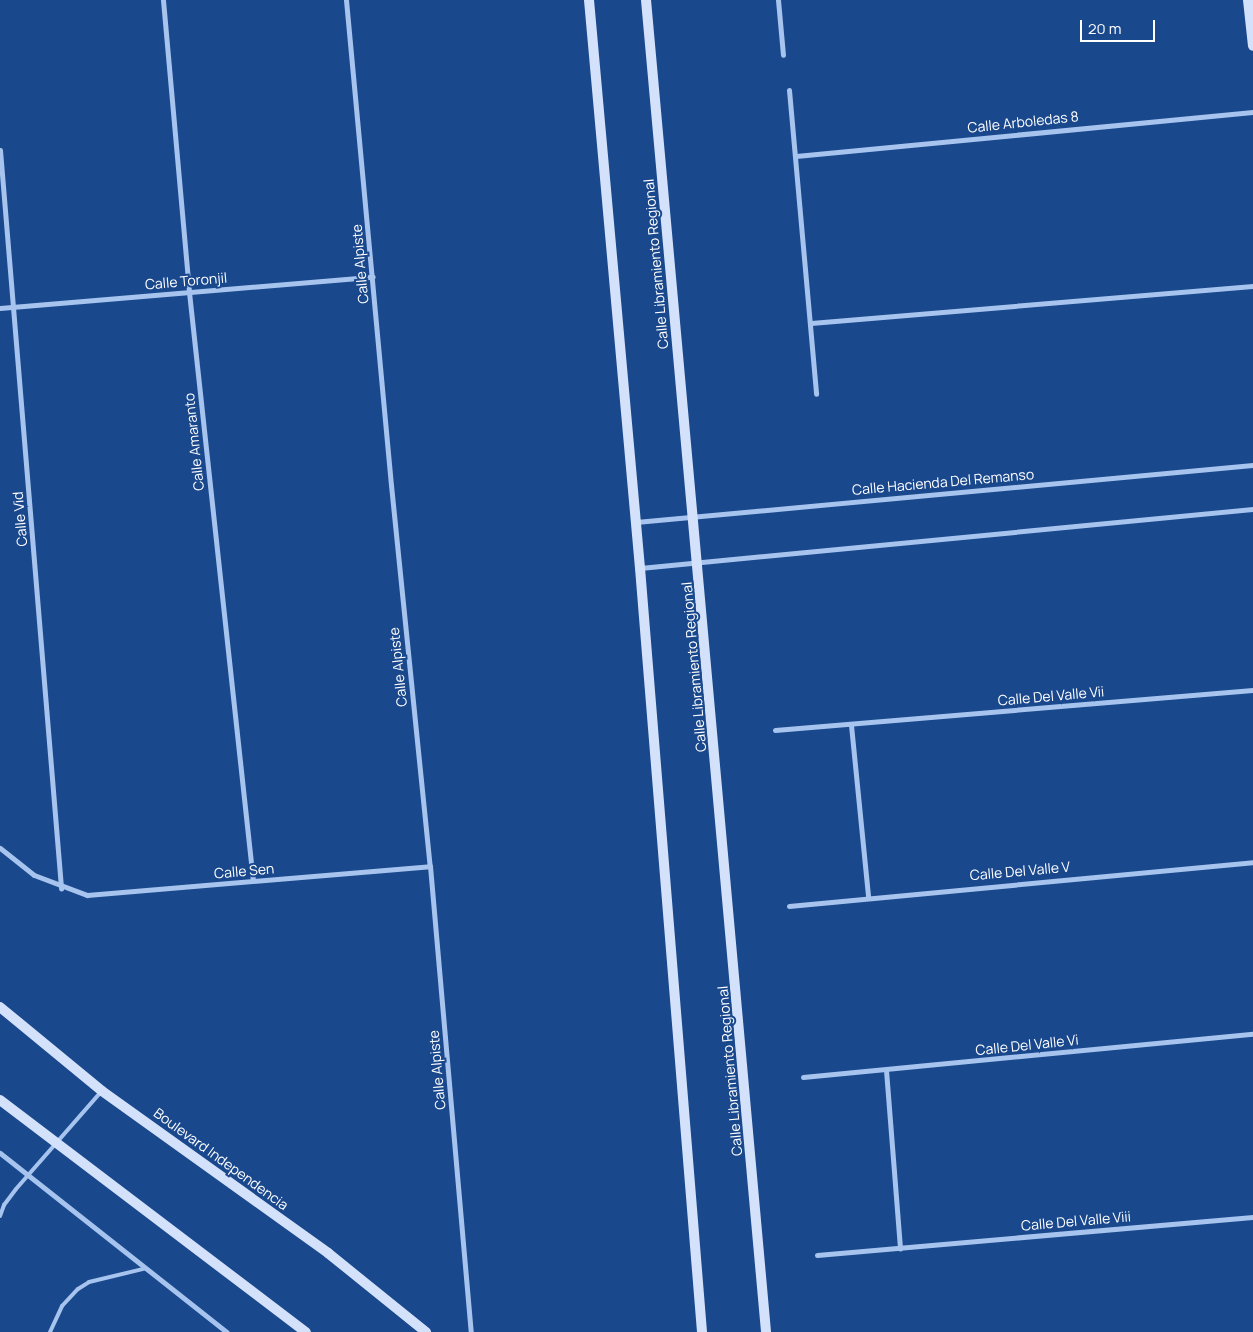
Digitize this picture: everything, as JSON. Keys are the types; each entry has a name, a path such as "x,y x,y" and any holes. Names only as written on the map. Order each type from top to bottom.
{"street":[{"name":"Calle Amaranto","path":"163,0 189,292 253,881"},
{"name":"Calle Alpiste","path":"346,0 391,485 430,866 471,1332"},
{"path":"589,0 640,568 702,1332"},
{"name":"Calle Libramiento Regional","path":"646,0 698,560 766,1332"},
{"path":"778,0 783,56"},
{"path":"1248,0 1253,46"},
{"path":"789,90 816,394"},
{"name":"Calle Arboledas 8","path":"796,156 1253,112"},
{"name":"Calle Vid","path":"0,150 61,888"},
{"name":"Calle Toronjil","path":"0,308 373,277"},
{"path":"811,323 1253,286"},
{"name":"Calle Hacienda Del Remanso","path":"636,522 1253,465"},
{"path":"640,568 698,560 1253,509"},
{"name":"Calle Del Valle Vii","path":"775,730 1253,690"},
{"path":"851,725 868,896"},
{"name":"Calle Sen","path":"0,848 34,876 61,888 87,895 119,894 430,866"},
{"name":"Calle Del Valle V","path":"789,906 868,896 1253,862"},
{"name":"Boulevard Independencia","path":"0,1007 102,1091 328,1253 426,1332"},
{"name":"Calle Del Valle Vi","path":"803,1076 886,1070 1253,1034"},
{"path":"886,1070 900,1248"},
{"path":"0,1100 306,1332"},
{"path":"0,1153 29,1174 143,1269 227,1332"},
{"name":"Calle Del Valle Viii","path":"818,1255 1253,1217"}],"lane":[{"path":"0,1216 4,1205 29,1174 102,1091"},
{"path":"50,1332 62,1306 78,1289 89,1282 143,1269"}]}
